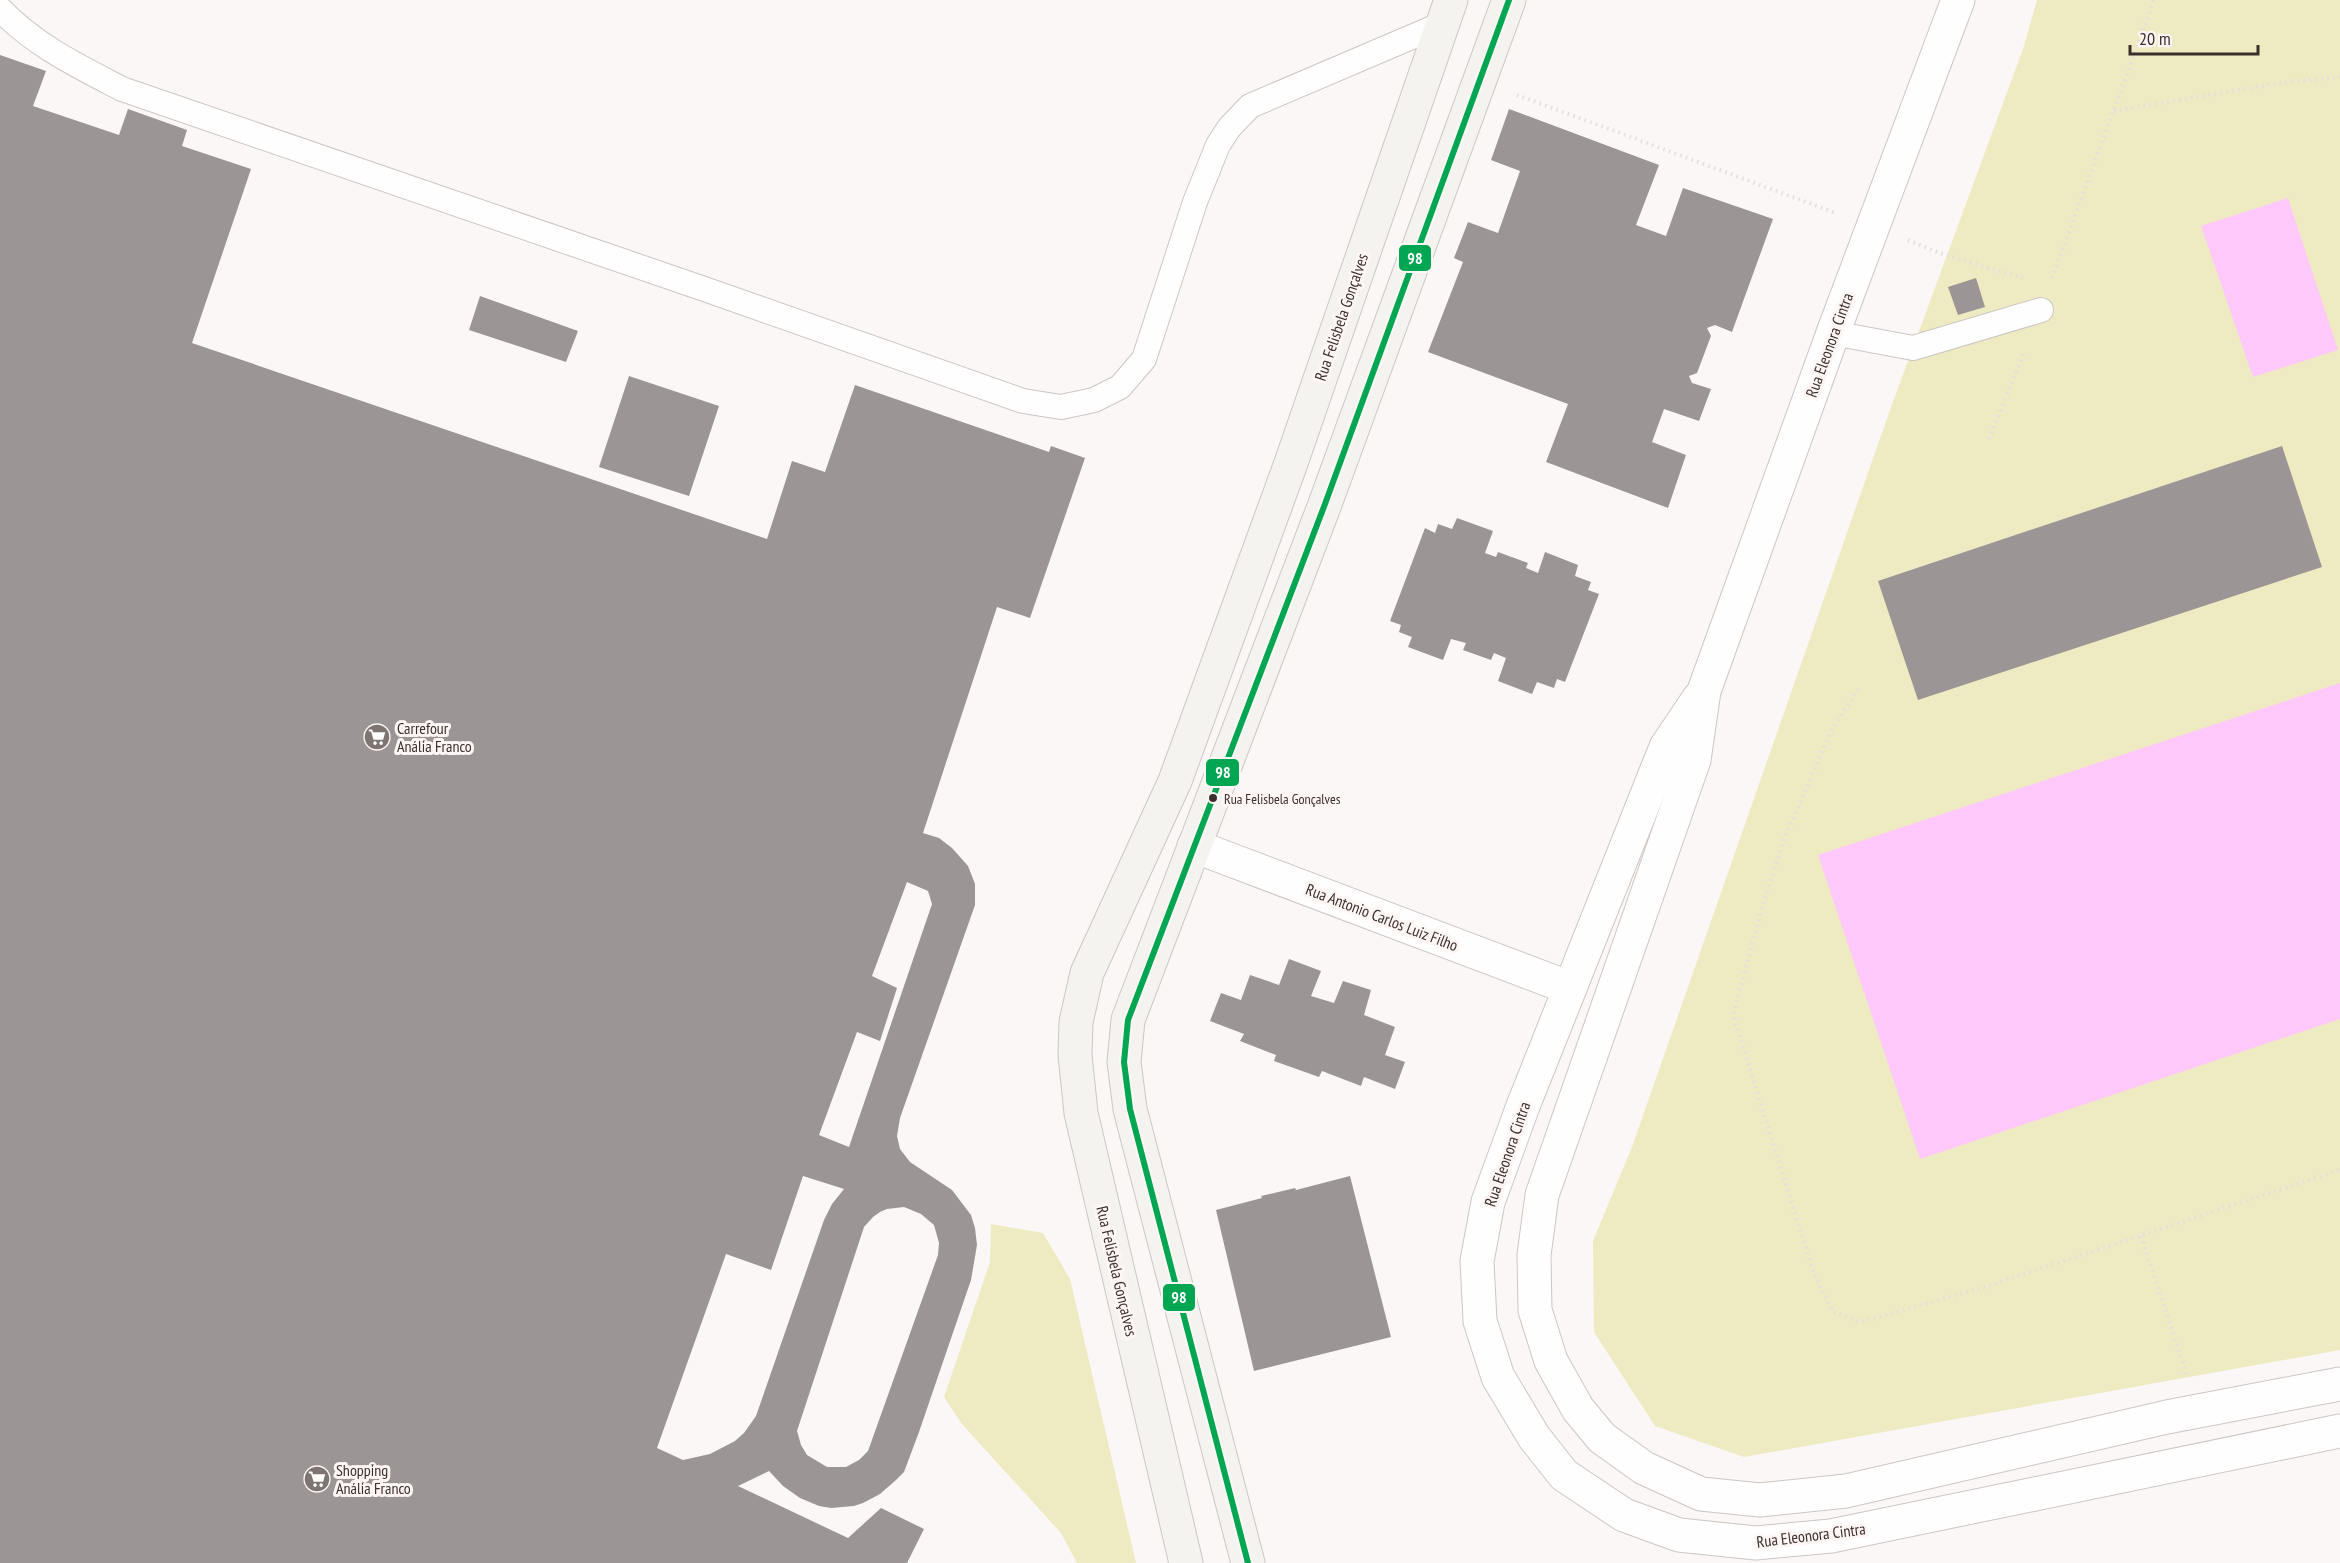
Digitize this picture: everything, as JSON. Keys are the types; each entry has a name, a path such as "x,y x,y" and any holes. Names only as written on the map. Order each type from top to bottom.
{"street":[{"path":"1248,1563 1130,1109 1124,1062 1128,1020 1325,504 1509,0"},
{"name":"Rua Eleonora Cintra","path":"1958,0 1833,333 1704,692 1694,760 1542,1195 1534,1255 1535,1311 1551,1361 1578,1409 1602,1438 1644,1468 1701,1494 1760,1500 1846,1491 2199,1411 2340,1384"},
{"name":"Rua Felisbela Gonçalves","path":"1186,1563 1081,1113 1075,1055 1076,1022 1087,974 1179,770 1291,463 1447,12"},
{"name":"Rua Eleonora Cintra","path":"1704,692 1666,747 1488,1202 1477,1261 1480,1321 1498,1377 1533,1437 1564,1475 1624,1515 1679,1535 1756,1543 1831,1536 2340,1431"},
{"name":"Rua Antonio Carlos Luiz Filho","path":"1194,846 1570,988"}],"lane":[{"path":"0,9 17,27 53,52 122,89 1023,401 1061,407 1094,400 1120,387 1144,359 1214,155 1229,128 1250,106 1447,12"},
{"path":"1833,333 1913,348 2041,310"}],"path":[{"path":"1989,439 2041,310 2154,0"},
{"path":"2113,111 2279,83 2340,77"},
{"path":"1479,81 1873,226 1939,253 2049,286"},
{"path":"1858,689 1831,731 1783,842 1762,908 1734,1015 1814,1274 1833,1312 1862,1322 1984,1287 2340,1170"},
{"path":"2141,1236 2199,1411"}],"shaded area":[{"path":"2037,0 2340,0 2340,1350 1744,1457 1655,1426 1594,1332 1593,1241 1632,1147 1890,410 2023,49"},
{"path":"2288,198 2338,350 2253,377 2201,226"},
{"path":"2340,683 2340,1019 1920,1159 1818,855"},
{"path":"991,1224 1043,1233 1070,1279 1136,1563 1077,1563 1061,1533 962,1424 944,1397 990,1262"}],"building":[{"path":"0,55 46,71 33,106 119,135 128,109 187,130 182,146 251,169 192,343 767,539 792,461 825,472 855,385 1049,452 1051,446 1085,458 1030,618 997,607 923,833 939,838 952,848 968,866 975,884 975,905 900,1118 897,1136 900,1149 910,1162 952,1190 971,1215 977,1245 971,1280 904,1472 896,1480 880,1494 863,1503 831,1508 800,1498 783,1486 769,1471 738,1486 848,1538 881,1508 924,1529 907,1563 0,1563","holes":["907,882 928,891 932,904 849,1147 819,1135 857,1032 880,1041 897,988 872,976","803,1176 844,1189 832,1204 824,1220 756,1416 744,1433 735,1441 710,1454 683,1460 657,1448 726,1254 771,1270","904,1207 921,1214 934,1225 939,1243 938,1255 868,1451 859,1460 846,1467 827,1467 807,1455 797,1431 864,1227 873,1217 887,1209"]},
{"path":"1509,109 1659,165 1636,225 1666,236 1683,188 1773,219 1732,332 1715,325 1707,328 1711,336 1697,373 1689,376 1692,383 1711,389 1699,421 1664,409 1652,442 1686,455 1668,508 1546,462 1568,404 1428,352 1463,262 1454,258 1468,222 1498,233 1520,171 1491,160"},
{"path":"1976,278 1985,307 1958,315 1948,287"},
{"path":"480,296 578,331 566,362 469,330"},
{"path":"629,376 719,406 689,496 599,467"},
{"path":"2282,446 2322,567 1918,700 1878,581"},
{"path":"1457,518 1493,531 1485,553 1496,557 1498,552 1528,563 1526,568 1538,573 1545,552 1578,565 1575,576 1591,582 1588,590 1599,594 1565,682 1557,679 1554,688 1537,682 1532,694 1498,681 1506,658 1494,653 1491,660 1463,650 1466,643 1451,639 1443,660 1408,647 1412,637 1399,632 1401,625 1390,621 1425,528 1435,533 1438,524 1452,529"},
{"path":"1289,959 1321,971 1311,996 1334,1003 1343,981 1371,990 1364,1015 1395,1027 1385,1055 1405,1062 1395,1089 1364,1077 1361,1086 1322,1071 1319,1077 1274,1061 1276,1055 1240,1041 1244,1034 1210,1021 1221,993 1241,1000 1250,975 1279,985"},
{"path":"1350,1176 1391,1337 1254,1371 1216,1210 1262,1198 1261,1196 1295,1188 1296,1190"}],"transit line":[{"name":"98","path":"1248,1563 1130,1109 1124,1062 1128,1020 1325,504 1509,0"}],"place":[{"name":"Carrefour Anália Franco","path":"377,737"},
{"name":"Rua Felisbela Gonçalves","path":"1213,798"},
{"name":"Shopping Anália Franco","path":"317,1479"}]}
